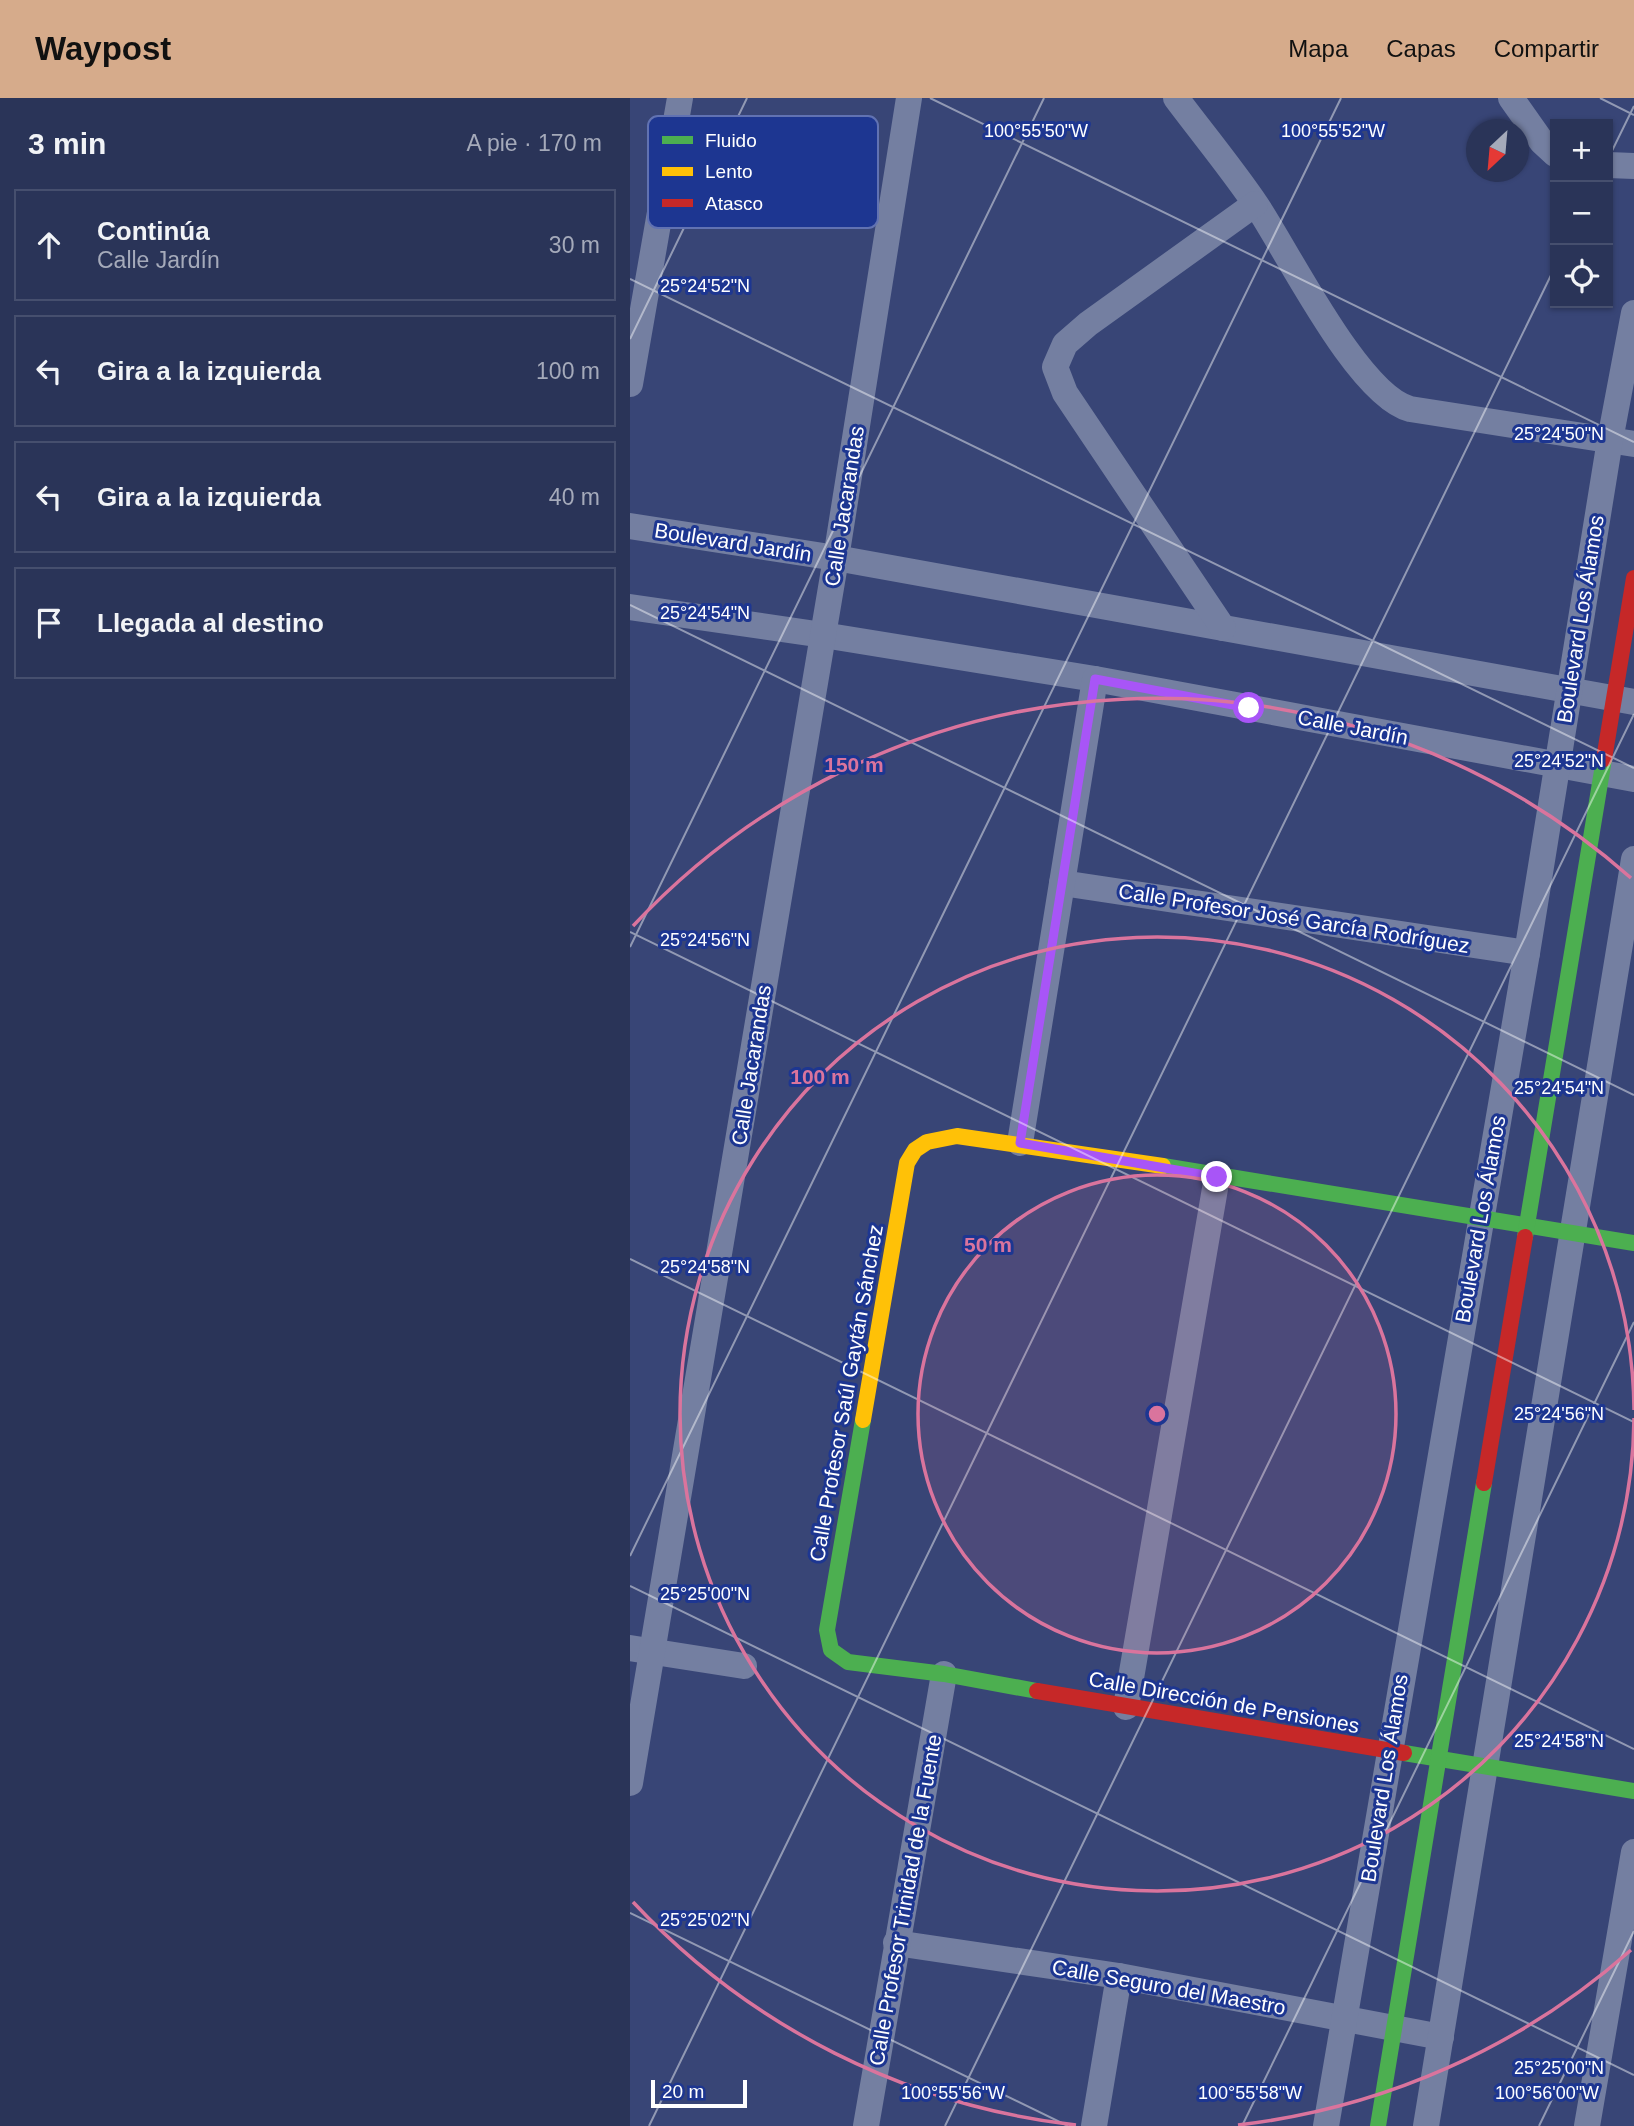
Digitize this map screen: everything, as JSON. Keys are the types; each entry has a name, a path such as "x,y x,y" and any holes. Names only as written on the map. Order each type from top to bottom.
{"street":[{"path":"677,116 680,98"},
{"name":"Calle Jacarandas","path":"630,1783 641,1650 823,635 909,98"},
{"path":"1176,98 1255,204 1355,363 1388,400 1410,409 1622,442"},
{"path":"1511,98 1550,149"},
{"path":"1613,165 1634,166"},
{"path":"1223,628 1065,393 1055,367 1065,344 1088,324 1255,204"},
{"path":"630,384 657,228"},
{"name":"Boulevard Los Álamos","path":"1326,2126 1388,1750 1527,953 1568,691 1622,442 1634,313"},
{"name":"Boulevard Jardín","path":"630,526 836,558"},
{"path":"836,558 1623,700"},
{"path":"1378,2126 1436,1758 1602,774 1623,700 1634,578"},
{"path":"630,607 823,635"},
{"name":"Calle Jardín","path":"823,635 1095,679 1634,779"},
{"path":"1095,679 1020,1143 1479,1220 1634,1243"},
{"path":"1426,2126 1634,859"},
{"name":"Calle Profesor José García Rodríguez","path":"1062,883 1527,953"},
{"name":"Calle Profesor Saúl Gaytán Sánchez","path":"827,1630 907,1163 921,1144 942,1136 1020,1143"},
{"path":"1126,1707 1217,1177"},
{"name":"Calle Dirección de Pensiones","path":"827,1630 831,1650 848,1662 944,1674 1126,1707 1485,1764 1634,1791"},
{"path":"641,1650 744,1666"},
{"name":"Calle Profesor Trinidad de la Fuente","path":"866,2126 944,1674"},
{"path":"1587,2126 1634,1852"},
{"name":"Calle Seguro del Maestro","path":"896,1943 1119,1976 1441,2037"},
{"path":"1094,2126 1119,1976"}],"traffic: fast":[{"path":"1525,1237 1604,759"},
{"path":"1163,1166 1634,1243"},
{"path":"863,1420 827,1630 831,1650 848,1662 944,1674 1037,1691"},
{"path":"1378,2126 1484,1483"},
{"path":"1404,1753 1634,1791"}],"traffic: slow":[{"path":"863,1420 907,1163 915,1150 927,1142 957,1136 1163,1166"}],"traffic: jam":[{"path":"1604,759 1634,578"},
{"path":"1484,1483 1525,1237"},
{"path":"1037,1691 1404,1753"}],"route":[{"path":"1217,1177 1020,1143 1095,679 1249,708"}]}
